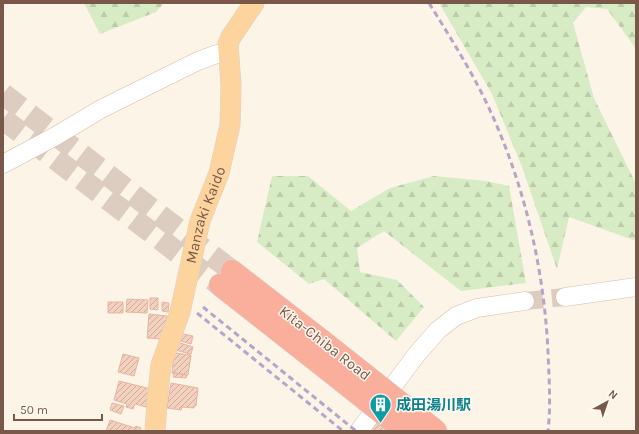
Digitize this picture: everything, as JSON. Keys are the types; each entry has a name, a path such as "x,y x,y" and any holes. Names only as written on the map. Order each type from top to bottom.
{"highway":[{"name":"Kita-Chiba Road","path":"226,278 315,348 436,431"},
{"name":"Kita-Chiba Road","path":"315,348 405,431"}],"main road":[{"name":"Manzaki Kaido","path":"156,431 161,365 180,312 200,221 219,173 230,126 231,85 228,44 231,37 254,3"}],"street":[{"path":"3,164 54,137 101,109 198,60 217,54 228,54"},
{"path":"565,297 636,287"},
{"path":"359,431 417,354 438,330 456,316 477,308 525,301"}],"green space":[{"path":"84,3 164,3 156,12 100,34"},
{"path":"439,3 636,3 636,49 607,9 586,7 573,23 594,98 635,182 636,241 569,217 557,269 522,167 492,94"},
{"path":"272,176 308,176 351,211 390,188 434,176 486,181 509,186 526,283 461,291 384,231 357,248 360,272 397,280 424,307 396,341 324,279 309,284 257,242"}],"building":[{"path":"150,298 158,298 158,310 150,309"},
{"path":"127,299 148,300 147,313 126,312"},
{"path":"108,302 123,302 123,313 108,313"},
{"path":"162,302 169,303 168,312 162,311"},
{"path":"149,314 167,316 165,331 163,331 162,339 147,338"},
{"path":"179,333 193,336 191,344 177,340"},
{"path":"177,342 193,347 191,354 175,350"},
{"path":"174,353 191,355 188,375 172,373"},
{"path":"123,354 139,358 134,376 118,372"},
{"path":"174,373 187,375 186,378 173,377"},
{"path":"119,381 151,389 146,407 135,404 133,409 126,407 127,404 114,400"},
{"path":"171,383 198,388 196,406 194,406 194,408 182,407 181,410 167,408"},
{"path":"112,403 124,406 121,414 110,410"},
{"name":"成田湯川駅","path":"379,419 394,431 369,431"},
{"path":"110,420 135,428 136,426 141,428 140,431 106,431"}],"tunnel":[{"path":"3,94 232,271"},
{"path":"3,119 220,285"},
{"path":"525,301 565,297"}],"railway":[{"path":"429,3 488,106 501,135 522,195 537,257 546,320 550,392 548,431"},
{"path":"203,307 356,431"},
{"path":"197,313 343,431"}],"place":[{"name":"成田湯川駅","path":"380,424"}]}
